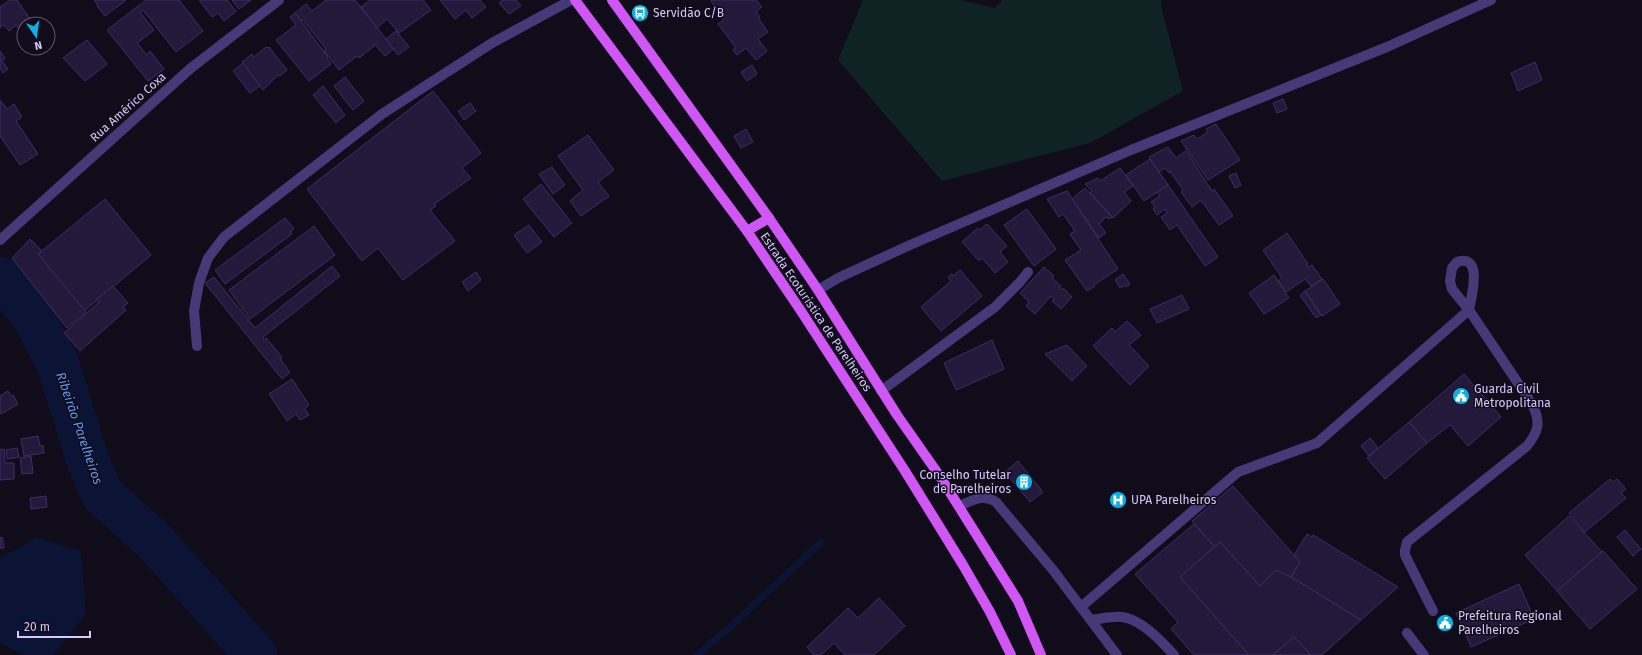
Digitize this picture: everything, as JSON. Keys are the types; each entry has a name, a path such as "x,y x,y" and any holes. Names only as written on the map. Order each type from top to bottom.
{"main road":[{"name":"Estrada Ecoturistica de Parelheiros","path":"575,0 747,231 905,471 967,572 990,612 1011,655"},
{"name":"Estrada Ecoturistica de Parelheiros","path":"612,0 769,218 818,290 881,391 959,506 1018,601 1042,655"},
{"path":"747,231 769,218"}],"street":[{"name":"Rua Américo Coxa","path":"0,240 191,68 279,0"},
{"path":"197,346 194,311 199,283 208,258 224,237 382,114 492,43 571,0"},
{"path":"818,290 838,278 976,216 1131,150 1387,47 1490,0"},
{"path":"881,391 995,307 1028,272"},
{"path":"1081,607 1238,472 1317,443 1469,310 1532,404 1538,421 1534,438 1527,446 1407,542 1405,550 1409,565 1433,611"},
{"path":"959,506 983,497 990,498 996,502 1054,570 1117,655"},
{"path":"1091,620 1121,617 1134,621 1158,638 1174,655"},
{"path":"1407,633 1424,655"}],"green space":[{"path":"863,0 960,0 995,8 1003,0 1162,0 1161,6 1183,91 1090,143 942,181 838,60"}],"water":[{"path":"36,537 81,551 86,614 53,655 24,655 0,643 0,559"}],"building":[{"path":"10,0 17,0 28,16 16,16 16,25 9,31 4,25 0,28 0,7"},
{"path":"94,0 126,0 105,16"},
{"path":"146,0 179,0 203,31 176,52 143,10 140,12 154,30 137,43 147,55 150,51 164,69 148,81 107,30"},
{"path":"199,0 227,0 236,11 224,21 218,13 212,17"},
{"path":"232,0 251,0 239,9"},
{"path":"326,0 355,0 394,49 385,56 374,44 374,46 359,58 357,56 339,70 324,51 326,49 303,20 301,21 295,13 306,4 312,11"},
{"path":"370,0 423,0 431,10 399,33 387,19 377,28 361,7"},
{"path":"440,0 480,0 486,7 472,18 466,10 455,19"},
{"path":"503,0 516,0 521,6 509,14 499,3"},
{"path":"756,0 762,7 756,12 760,17 758,18 768,32 758,39 767,51 756,60 746,48 737,55 733,50 736,48 718,24 724,19 711,1"},
{"path":"295,13 328,57 327,58 331,64 309,81 276,40 296,25 290,17"},
{"path":"396,31 409,47 398,55 386,39"},
{"path":"87,40 107,64 85,81 63,58"},
{"path":"266,47 269,47 287,70 280,76 278,75 263,90 242,62 252,54 254,57"},
{"path":"0,51 5,58 2,61 8,69 3,73 0,68"},
{"path":"1535,62 1542,80 1518,91 1511,73"},
{"path":"243,63 260,86 250,93 233,71"},
{"path":"752,65 757,74 747,81 741,72"},
{"path":"345,77 364,101 353,110 334,86"},
{"path":"323,86 345,115 336,123 313,95"},
{"path":"433,91 481,153 462,168 471,178 434,204 436,206 430,210 455,241 403,280 378,248 362,261 307,189"},
{"path":"1283,99 1287,109 1277,113 1273,103"},
{"path":"0,100 7,109 14,104 22,117 16,121 38,154 20,165 0,136"},
{"path":"470,103 476,111 464,120 458,111"},
{"path":"1216,124 1240,160 1208,180 1181,141 1194,135 1197,139 1208,132 1206,129"},
{"path":"746,129 753,142 741,148 734,136"},
{"path":"588,135 614,170 598,182 609,196 581,216 570,201 583,190 558,156"},
{"path":"1168,147 1176,158 1186,151 1212,191 1214,189 1233,216 1219,225 1201,200 1192,207 1181,192 1183,190 1170,171 1169,173 1165,168 1159,172 1149,157"},
{"path":"1150,159 1168,185 1144,201 1126,175"},
{"path":"552,167 565,185 553,194 539,174"},
{"path":"1120,168 1133,186 1124,192 1131,201 1113,218 1090,193 1092,191 1085,184 1098,178 1100,181"},
{"path":"1236,173 1241,185 1235,188 1229,176"},
{"path":"541,184 572,223 554,237 523,199"},
{"path":"1168,185 1218,257 1205,266 1177,225 1170,230 1161,217 1167,213 1165,209 1157,215 1153,209 1155,207 1151,202 1160,196 1157,192"},
{"path":"1085,188 1112,217 1109,219 1106,217 1099,224 1106,233 1099,238 1072,199"},
{"path":"1067,191 1118,269 1087,291 1065,260 1081,250 1070,234 1075,231 1063,214 1059,217 1047,199"},
{"path":"105,199 151,255 84,311 38,254"},
{"path":"1027,209 1056,249 1034,266 1004,225"},
{"path":"285,218 294,229 290,232 292,234 225,284 215,270"},
{"path":"987,224 1007,246 1000,252 1008,262 995,273 982,258 979,261 962,242 978,228 980,230"},
{"path":"529,225 542,242 527,253 514,235"},
{"path":"314,226 335,255 250,319 229,290"},
{"path":"1287,233 1308,264 1306,265 1308,267 1312,265 1322,279 1311,286 1305,279 1286,292 1278,281 1282,278 1263,250"},
{"path":"30,239 42,251 38,254 86,312 67,328 12,258"},
{"path":"332,266 340,276 263,337 264,340 266,338 282,357 280,359 290,372 282,379 205,283 214,277 255,328"},
{"path":"1044,267 1054,276 1052,278 1061,286 1059,288 1061,290 1063,288 1072,297 1061,309 1052,301 1054,299 1051,296 1035,314 1026,306 1029,302 1020,293"},
{"path":"960,270 982,296 941,331 921,307 951,281 948,277 952,274 953,276"},
{"path":"476,272 481,280 468,291 462,282"},
{"path":"1123,274 1130,284 1126,287 1125,285 1120,288 1115,280"},
{"path":"1274,275 1289,298 1264,314 1249,293"},
{"path":"1323,279 1340,304 1322,316 1305,291"},
{"path":"113,286 128,303 123,307 126,310 80,351 64,333 99,302 97,299"},
{"path":"1305,291 1321,315 1316,318 1300,295"},
{"path":"1182,295 1189,309 1157,323 1150,309"},
{"path":"1127,321 1141,335 1129,345 1149,366 1130,385 1093,346 1112,328 1115,332"},
{"path":"992,340 1004,369 956,390 944,363"},
{"path":"1067,345 1087,366 1072,381 1045,354"},
{"name":"Guarda Civil Metropolitana","path":"1464,374 1501,417 1468,446 1450,425 1427,443 1409,422"},
{"path":"292,379 309,405 305,409 309,415 300,420 296,414 287,421 269,394"},
{"path":"8,391 11,396 13,395 18,404 1,414 0,396"},
{"path":"1409,422 1427,443 1385,479 1367,458"},
{"path":"38,436 40,446 43,445 44,453 24,456 21,439"},
{"path":"1370,438 1378,448 1369,456 1361,446"},
{"path":"17,448 19,457 7,459 6,450"},
{"path":"4,449 5,463 14,463 14,479 0,480 0,450"},
{"path":"31,456 33,473 22,474 20,458"},
{"name":"Conselho Tutelar de Parelheiros","path":"1018,461 1043,492 1030,502 1005,472"},
{"path":"1610,479 1613,482 1617,479 1626,489 1621,493 1626,498 1585,532 1569,513"},
{"path":"1233,486 1300,562 1291,577 1276,570 1260,586 1220,542 1215,547 1192,521"},
{"path":"46,496 47,507 31,509 30,498"},
{"path":"1569,516 1602,552 1557,591 1525,555"},
{"path":"1194,524 1215,547 1180,577 1249,655 1194,655 1171,629 1178,622 1135,574"},
{"path":"1625,530 1641,549 1633,556 1617,537"},
{"path":"1307,534 1312,537 1313,535 1398,587 1361,620 1291,577 1300,562 1294,555"},
{"path":"2,537 4,548 0,548 0,538"},
{"path":"1220,542 1260,586 1276,570 1291,577 1361,620 1322,655 1311,655 1294,637 1273,655 1249,655 1180,577"},
{"path":"1603,551 1637,589 1590,629 1557,591"},
{"path":"1519,584 1534,619 1471,647 1456,613"},
{"path":"879,598 905,626 874,655 845,655 834,643 821,655 814,655 807,647 848,608 858,618"},
{"path":"1294,637 1311,655 1273,655"}],"waterway":[{"name":"Ribeirão Parelheiros","path":"0,278 30,311 58,364 87,458 102,494 155,542 256,655"},
{"path":"697,655 728,629 821,542"}],"place":[{"name":"Servidão C/B","path":"640,13"},
{"name":"Guarda Civil Metropolitana","path":"1461,396"},
{"name":"Conselho Tutelar de Parelheiros","path":"1024,482"},
{"name":"UPA Parelheiros","path":"1118,500"},
{"name":"Prefeitura Regional Parelheiros","path":"1445,623"}]}
